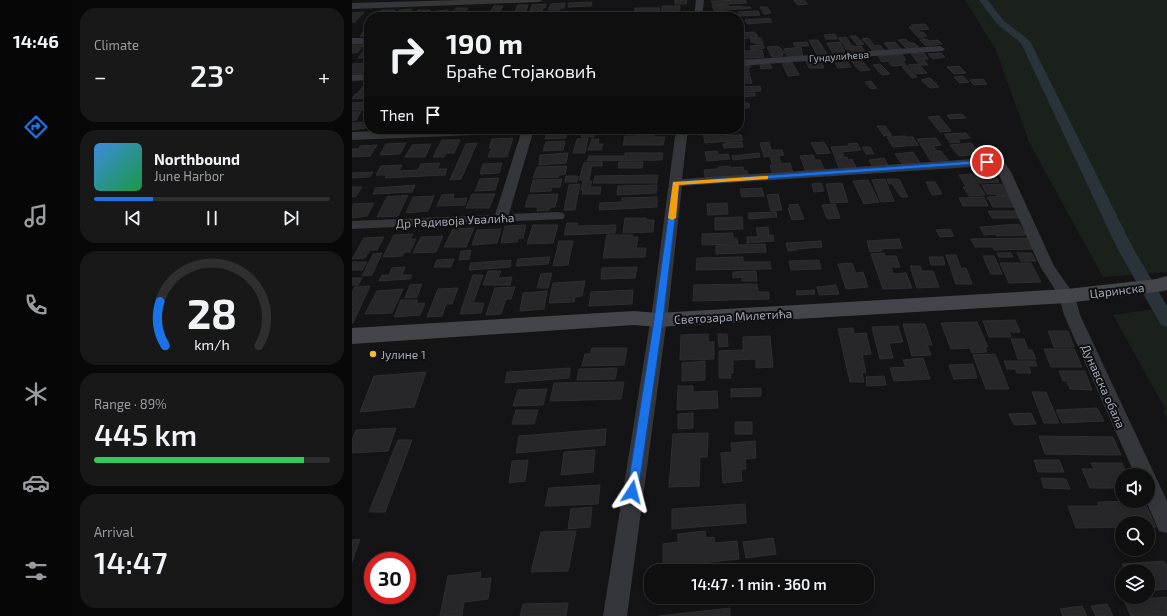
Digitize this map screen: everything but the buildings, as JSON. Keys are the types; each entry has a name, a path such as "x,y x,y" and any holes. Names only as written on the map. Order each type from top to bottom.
{"main road":[{"name":"Царинска","path":"1067,296 1162,284"},
{"name":"Светозара Милетића","path":"353,338 634,318 658,320 1067,296"}],"street":[{"path":"352,6 539,0"},
{"path":"699,12 700,0"},
{"path":"352,41 364,41"},
{"name":"Гундулићева","path":"744,63 940,49"},
{"path":"352,78 364,77"},
{"path":"352,136 402,134"},
{"path":"501,218 526,134"},
{"path":"615,616 658,320 681,134"},
{"name":"Дунавска обала","path":"675,183 987,162 1000,165 1005,172 1047,266 1067,296 1072,315 1142,468"},
{"name":"Др Радивоја Увалића","path":"352,225 558,216"},
{"path":"1155,497 1167,524"}],"shaded area":[{"path":"965,0 1167,0 1167,272 1103,277 1029,142 996,50"},
{"path":"1167,307 1167,418 1163,411 1166,410 1113,315"}],"waterway":[{"path":"983,0 1000,22 1025,41 1125,248 1167,321"}],"slow traffic":[{"path":"672,218 675,183 765,178"}],"place":[{"name":"Јулине 1","path":"373,354"}],"route":[{"path":"632,492 658,320 674,202 675,183 987,162"}]}
